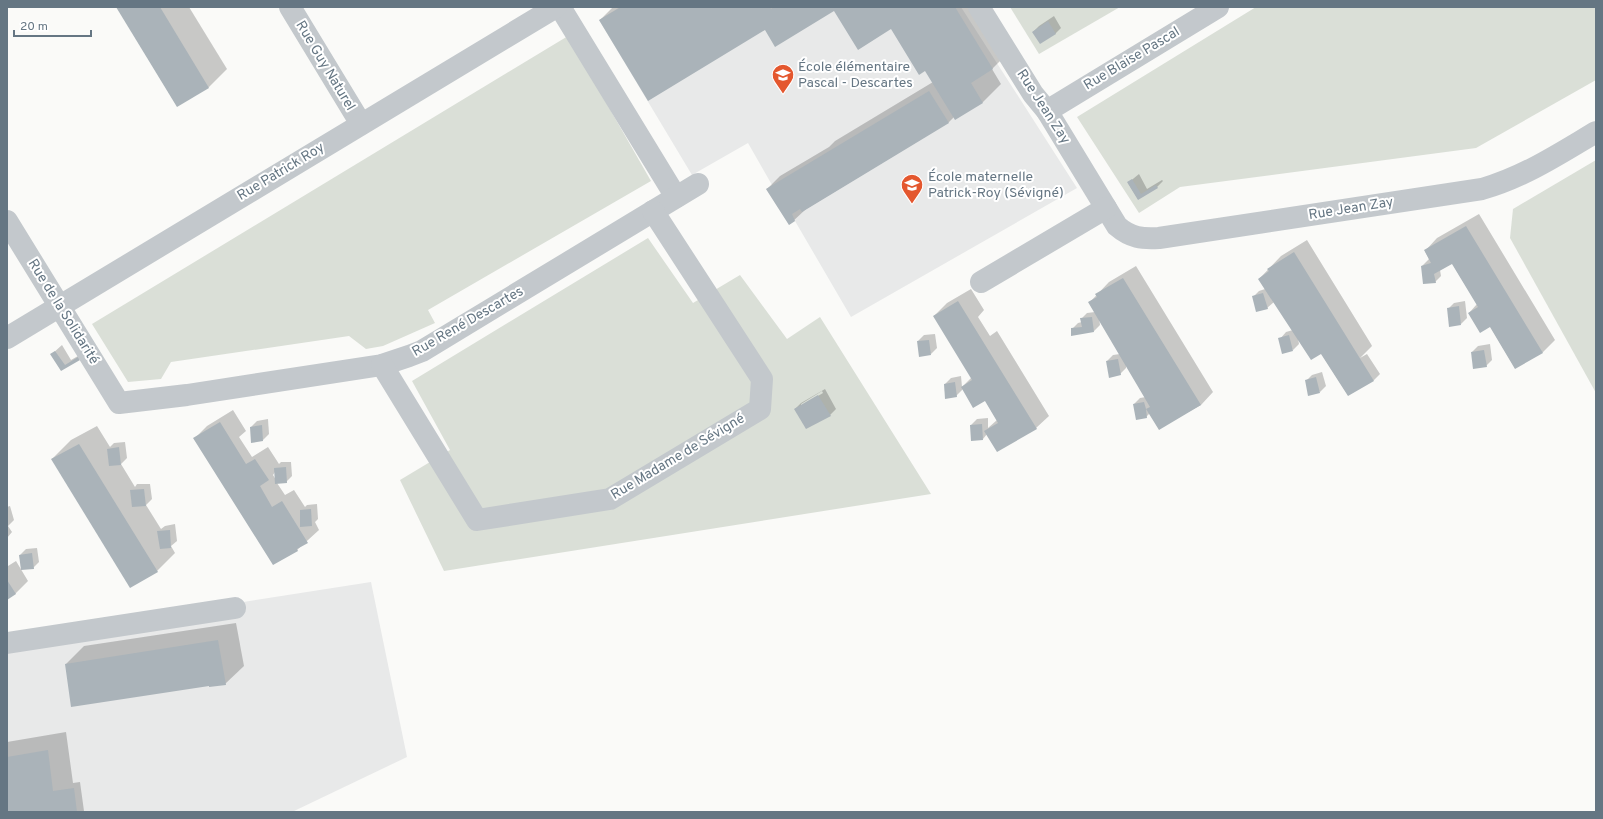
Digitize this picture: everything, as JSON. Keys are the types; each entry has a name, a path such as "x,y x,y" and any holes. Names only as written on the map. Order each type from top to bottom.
{"street":[{"name":"Rue Guy Naturel","path":"290,7 361,124"},
{"name":"Rue Patrick Roy","path":"7,338 556,7"},
{"path":"560,7 676,197"},
{"name":"Rue Jean Zay","path":"979,7 1033,94 1047,111 1117,226 1126,234 1135,238 1160,238 1482,189 1499,184 1540,166 1596,132"},
{"name":"Rue Blaise Pascal","path":"1047,111 1218,7"},
{"name":"Rue René Descartes","path":"119,403 186,395 382,364 409,356 422,350 698,184"},
{"path":"981,282 1106,208"},
{"name":"Rue Madame de Sévigné","path":"382,364 477,520 610,499 760,408 762,379 653,211"},
{"name":"Rue de la Solidarité","path":"7,221 119,403"},
{"path":"7,643 235,608"}],"shaded area":[{"path":"620,7 961,7 1077,188 851,317 795,221 789,225 766,189 772,185 748,143 692,175 599,20"},
{"path":"1010,7 1120,7 1039,54"},
{"path":"1256,7 1596,7 1596,80 1476,148 1180,187 1139,213 1077,117"},
{"path":"568,36 651,181 428,310 435,323 383,346 366,349 349,336 171,362 161,379 128,382 92,324"},
{"path":"1596,160 1596,393 1510,238 1513,209"},
{"path":"648,238 693,303 740,275 787,339 820,317 931,494 444,571 400,480 450,450 412,381"},
{"path":"371,582 407,757 292,812 7,812 7,639"}],"building":[{"path":"116,7 160,7 209,88 177,107"},
{"path":"621,7 770,7 771,9 774,7 955,7 993,69 971,83 983,103 955,120 925,71 919,75 891,29 858,50 834,11 775,47 765,30 648,101 599,20"},
{"path":"1048,21 1056,34 1040,44 1032,32"},
{"path":"929,91 949,123 802,212 800,209 792,214 795,221 789,225 766,189"},
{"path":"1132,179 1141,194 1156,185 1158,188 1138,200 1127,182"},
{"path":"1466,226 1543,353 1515,369 1490,327 1480,333 1468,313 1478,307 1452,264 1434,274 1436,283 1423,284 1421,266 1431,263 1424,250"},
{"path":"1294,252 1374,381 1348,396 1321,354 1311,360 1258,279 1269,271 1267,269"},
{"path":"1123,278 1201,405 1159,430 1146,409 1150,407 1088,302 1097,297 1095,294"},
{"path":"1263,293 1268,309 1256,312 1252,296"},
{"path":"958,301 1037,429 997,452 984,431 998,423 985,401 973,408 961,387 972,380 933,316"},
{"path":"1459,306 1461,325 1449,327 1447,308"},
{"path":"1092,317 1094,332 1071,336 1071,328 1082,327 1080,318"},
{"path":"1289,335 1293,351 1282,354 1278,338"},
{"path":"929,340 931,355 919,357 917,341"},
{"path":"1484,350 1487,367 1473,369 1471,352"},
{"path":"55,351 65,365 78,357 80,360 61,371 50,354"},
{"path":"1118,359 1121,375 1109,378 1106,361"},
{"path":"1316,377 1320,393 1308,396 1305,380"},
{"path":"955,382 957,397 945,399 944,384"},
{"path":"818,395 831,416 806,429 794,409"},
{"path":"1144,402 1147,418 1136,420 1133,404"},
{"path":"220,422 246,464 255,459 269,480 260,486 272,507 282,501 308,543 297,549 298,551 273,565 193,438"},
{"path":"982,424 983,440 971,441 970,425"},
{"path":"262,425 263,441 251,443 250,427"},
{"path":"79,444 158,572 130,588 51,459"},
{"path":"119,447 121,465 109,466 107,449"},
{"path":"286,467 287,483 275,484 274,468"},
{"path":"144,489 146,506 132,507 130,490"},
{"path":"311,509 312,526 300,527 300,510"},
{"path":"170,530 171,548 160,549 157,531"},
{"path":"32,553 34,569 21,570 19,555"},
{"path":"7,580 16,594 7,600"},
{"path":"218,640 226,685 209,686 71,707 65,664"},
{"path":"48,750 53,791 74,788 77,812 7,812 7,757"}],"place":[{"name":"École élémentaire Pascal - Descartes","path":"783,94"},
{"name":"École maternelle Patrick-Roy (Sévigné)","path":"912,204"}]}
